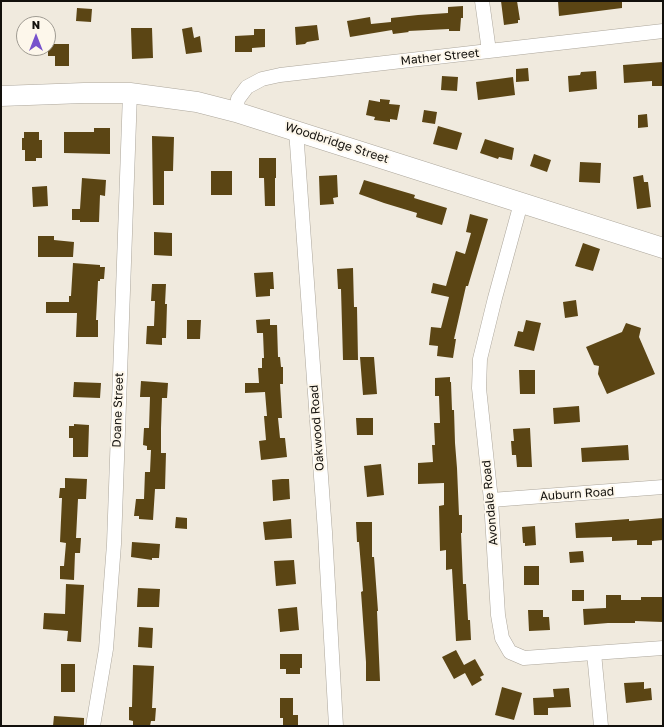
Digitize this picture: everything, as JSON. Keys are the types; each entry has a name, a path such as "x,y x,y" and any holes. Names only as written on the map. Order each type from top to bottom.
{"main road":[{"name":"Woodbridge Street","path":"1,96 130,93 197,102 296,130 663,248"}],"street":[{"path":"482,1 489,52"},
{"name":"Mather Street","path":"236,112 238,99 247,87 262,79 280,75 663,31"},
{"name":"Doane Street","path":"93,726 106,649 114,544 130,93"},
{"name":"Oakwood Road","path":"296,130 325,532 336,726"},
{"name":"Avondale Road","path":"521,203 480,359 479,388 491,500 498,615 502,638 510,652 524,658 663,648"},
{"name":"Auburn Road","path":"491,500 663,487"},
{"path":"594,653 602,726"}],"building":[{"path":"501,1 517,1 520,20 518,20 518,23 504,25"},
{"path":"558,1 622,1 622,8 559,16"},
{"path":"463,6 463,18 461,18 460,31 449,31 449,29 408,31 409,32 393,34 392,30 350,37 347,21 370,17 371,24 391,22 391,18 448,13 448,7"},
{"path":"77,8 92,9 91,22 76,21"},
{"path":"317,25 319,40 296,45 295,27"},
{"path":"192,27 194,38 200,36 202,52 186,54 182,29"},
{"path":"131,28 152,28 153,58 132,59"},
{"path":"254,29 265,29 265,47 252,48 252,52 235,52 235,36 254,35"},
{"path":"56,44 69,44 69,66 55,66"},
{"path":"663,62 663,86 652,86 652,81 624,83 623,65"},
{"path":"528,68 529,81 516,82 516,69"},
{"path":"596,71 597,89 569,92 568,76 580,75 581,72"},
{"path":"442,76 458,77 457,91 441,90"},
{"path":"513,77 515,95 478,100 476,82"},
{"path":"380,99 390,100 389,104 400,105 397,120 390,119 390,122 374,120 375,117 366,115 369,100 380,102"},
{"path":"424,110 437,112 435,124 422,122"},
{"path":"647,114 648,127 638,128 638,115"},
{"path":"438,126 462,133 457,150 433,144"},
{"path":"94,128 110,128 110,154 64,153 64,132 94,132"},
{"path":"24,132 39,132 39,140 42,140 42,158 36,158 36,161 25,161 25,150 22,150 22,138 24,138"},
{"path":"152,136 174,137 173,171 164,171 164,205 153,205"},
{"path":"485,139 514,148 512,160 499,157 498,159 480,153"},
{"path":"534,154 551,160 547,172 530,166"},
{"path":"259,158 276,158 275,206 265,206 264,178 259,178"},
{"path":"580,162 601,163 600,183 579,182"},
{"path":"211,171 232,171 232,195 211,195"},
{"path":"337,175 338,197 333,198 334,204 320,205 319,176"},
{"path":"643,175 644,182 648,182 651,207 637,209 633,177"},
{"path":"82,178 106,180 105,196 100,195 99,222 80,222 80,220 72,220 72,209 80,209"},
{"path":"364,180 415,195 414,198 447,208 442,225 416,217 417,213 359,194"},
{"path":"47,186 48,206 33,207 32,187"},
{"path":"470,214 488,219 468,286 466,286 454,339 456,339 453,358 437,356 438,346 429,345 431,327 441,328 449,297 431,293 433,283 446,286 456,251 465,254 471,233 466,232"},
{"path":"154,232 172,233 172,256 154,255"},
{"path":"38,236 54,236 54,240 74,242 73,257 38,257"},
{"path":"583,243 600,249 593,271 575,266"},
{"path":"73,263 100,265 100,267 105,267 104,279 100,279 100,281 98,281 96,320 98,320 98,337 76,337 77,313 46,313 46,302 69,302 69,296 71,296"},
{"path":"353,268 354,307 357,307 358,360 343,360 341,289 338,289 337,269"},
{"path":"273,272 274,289 270,289 270,296 256,297 254,273"},
{"path":"152,284 166,284 166,338 162,338 162,345 146,344 147,326 154,326 155,301 151,301"},
{"path":"576,300 578,316 565,318 563,302"},
{"path":"270,319 270,325 277,325 278,357 280,357 281,367 283,367 283,384 280,384 282,418 278,418 280,438 285,438 287,457 261,460 259,441 266,440 264,416 267,416 265,392 245,393 245,383 259,383 258,368 262,368 262,358 264,358 263,333 257,333 256,320"},
{"path":"187,320 201,320 200,339 187,339"},
{"path":"526,320 541,323 534,351 514,346 518,331 523,332"},
{"path":"626,323 641,328 639,337 655,374 607,394 598,374 599,366 594,365 586,347 622,332"},
{"path":"360,357 374,357 377,394 363,395"},
{"path":"519,370 535,370 535,394 520,394"},
{"path":"450,377 452,410 454,410 459,515 462,515 461,533 463,584 466,584 468,620 470,620 471,640 456,641 452,569 446,570 446,550 440,551 439,506 444,505 444,483 418,484 418,463 433,462 432,445 435,445 434,423 440,423 439,396 435,396 435,378"},
{"path":"141,381 168,383 167,398 162,398 161,428 161,453 166,453 165,489 155,489 153,520 139,519 139,516 134,516 136,499 144,499 145,472 150,472 151,450 147,450 147,446 143,445 144,428 149,428 150,397 140,397"},
{"path":"74,382 101,383 100,398 73,397"},
{"path":"579,406 580,422 554,424 553,408"},
{"path":"356,418 373,418 373,435 357,435"},
{"path":"74,424 89,425 88,457 73,457 73,438 69,438 69,426 74,426"},
{"path":"530,428 532,467 517,467 516,455 512,455 511,441 514,441 513,429"},
{"path":"628,445 629,460 582,462 581,448"},
{"path":"381,464 384,495 367,497 364,466"},
{"path":"65,478 87,479 86,499 78,499 76,538 81,538 80,553 75,553 74,580 60,579 60,566 64,566 66,543 60,542 62,498 59,498 60,488 65,488"},
{"path":"289,479 290,499 273,501 272,480"},
{"path":"176,517 187,518 187,529 175,528"},
{"path":"663,518 663,540 652,541 652,545 637,545 637,540 612,541 612,537 576,538 575,523"},
{"path":"291,519 292,538 265,540 263,522"},
{"path":"356,522 372,522 372,557 374,557 378,611 380,681 366,681 361,592 363,591"},
{"path":"535,526 536,545 525,546 525,543 523,543 522,527"},
{"path":"132,542 160,544 159,558 152,558 152,560 131,557"},
{"path":"583,551 584,562 570,563 569,552"},
{"path":"294,560 296,584 276,586 274,561"},
{"path":"524,566 539,566 539,585 524,585"},
{"path":"66,584 84,585 81,642 67,641 68,631 43,629 44,613 65,614"},
{"path":"138,588 160,589 159,607 137,607"},
{"path":"572,590 584,590 584,601 572,601"},
{"path":"606,595 621,595 621,600 641,600 641,597 663,597 663,622 635,621 635,623 584,625 583,609 606,608"},
{"path":"297,607 299,630 280,632 278,609"},
{"path":"528,610 543,610 543,617 549,617 550,630 529,631"},
{"path":"139,627 153,628 152,648 138,647"},
{"path":"456,650 464,665 475,659 484,675 480,677 482,680 472,686 465,673 454,679 442,657"},
{"path":"280,654 302,654 302,668 300,668 300,674 286,674 286,669 280,669"},
{"path":"61,664 75,664 75,692 61,692"},
{"path":"133,665 154,666 152,708 156,708 155,721 151,721 150,726 133,726 133,721 129,720 129,707 132,707"},
{"path":"644,682 644,689 651,688 652,700 626,703 624,683"},
{"path":"502,687 522,693 514,720 495,715"},
{"path":"569,688 571,707 548,708 548,715 534,715 533,698 554,697 553,689"},
{"path":"280,698 293,698 293,715 298,715 298,726 283,726 283,718 280,718"},
{"path":"54,716 84,718 84,726 53,726"}]}
